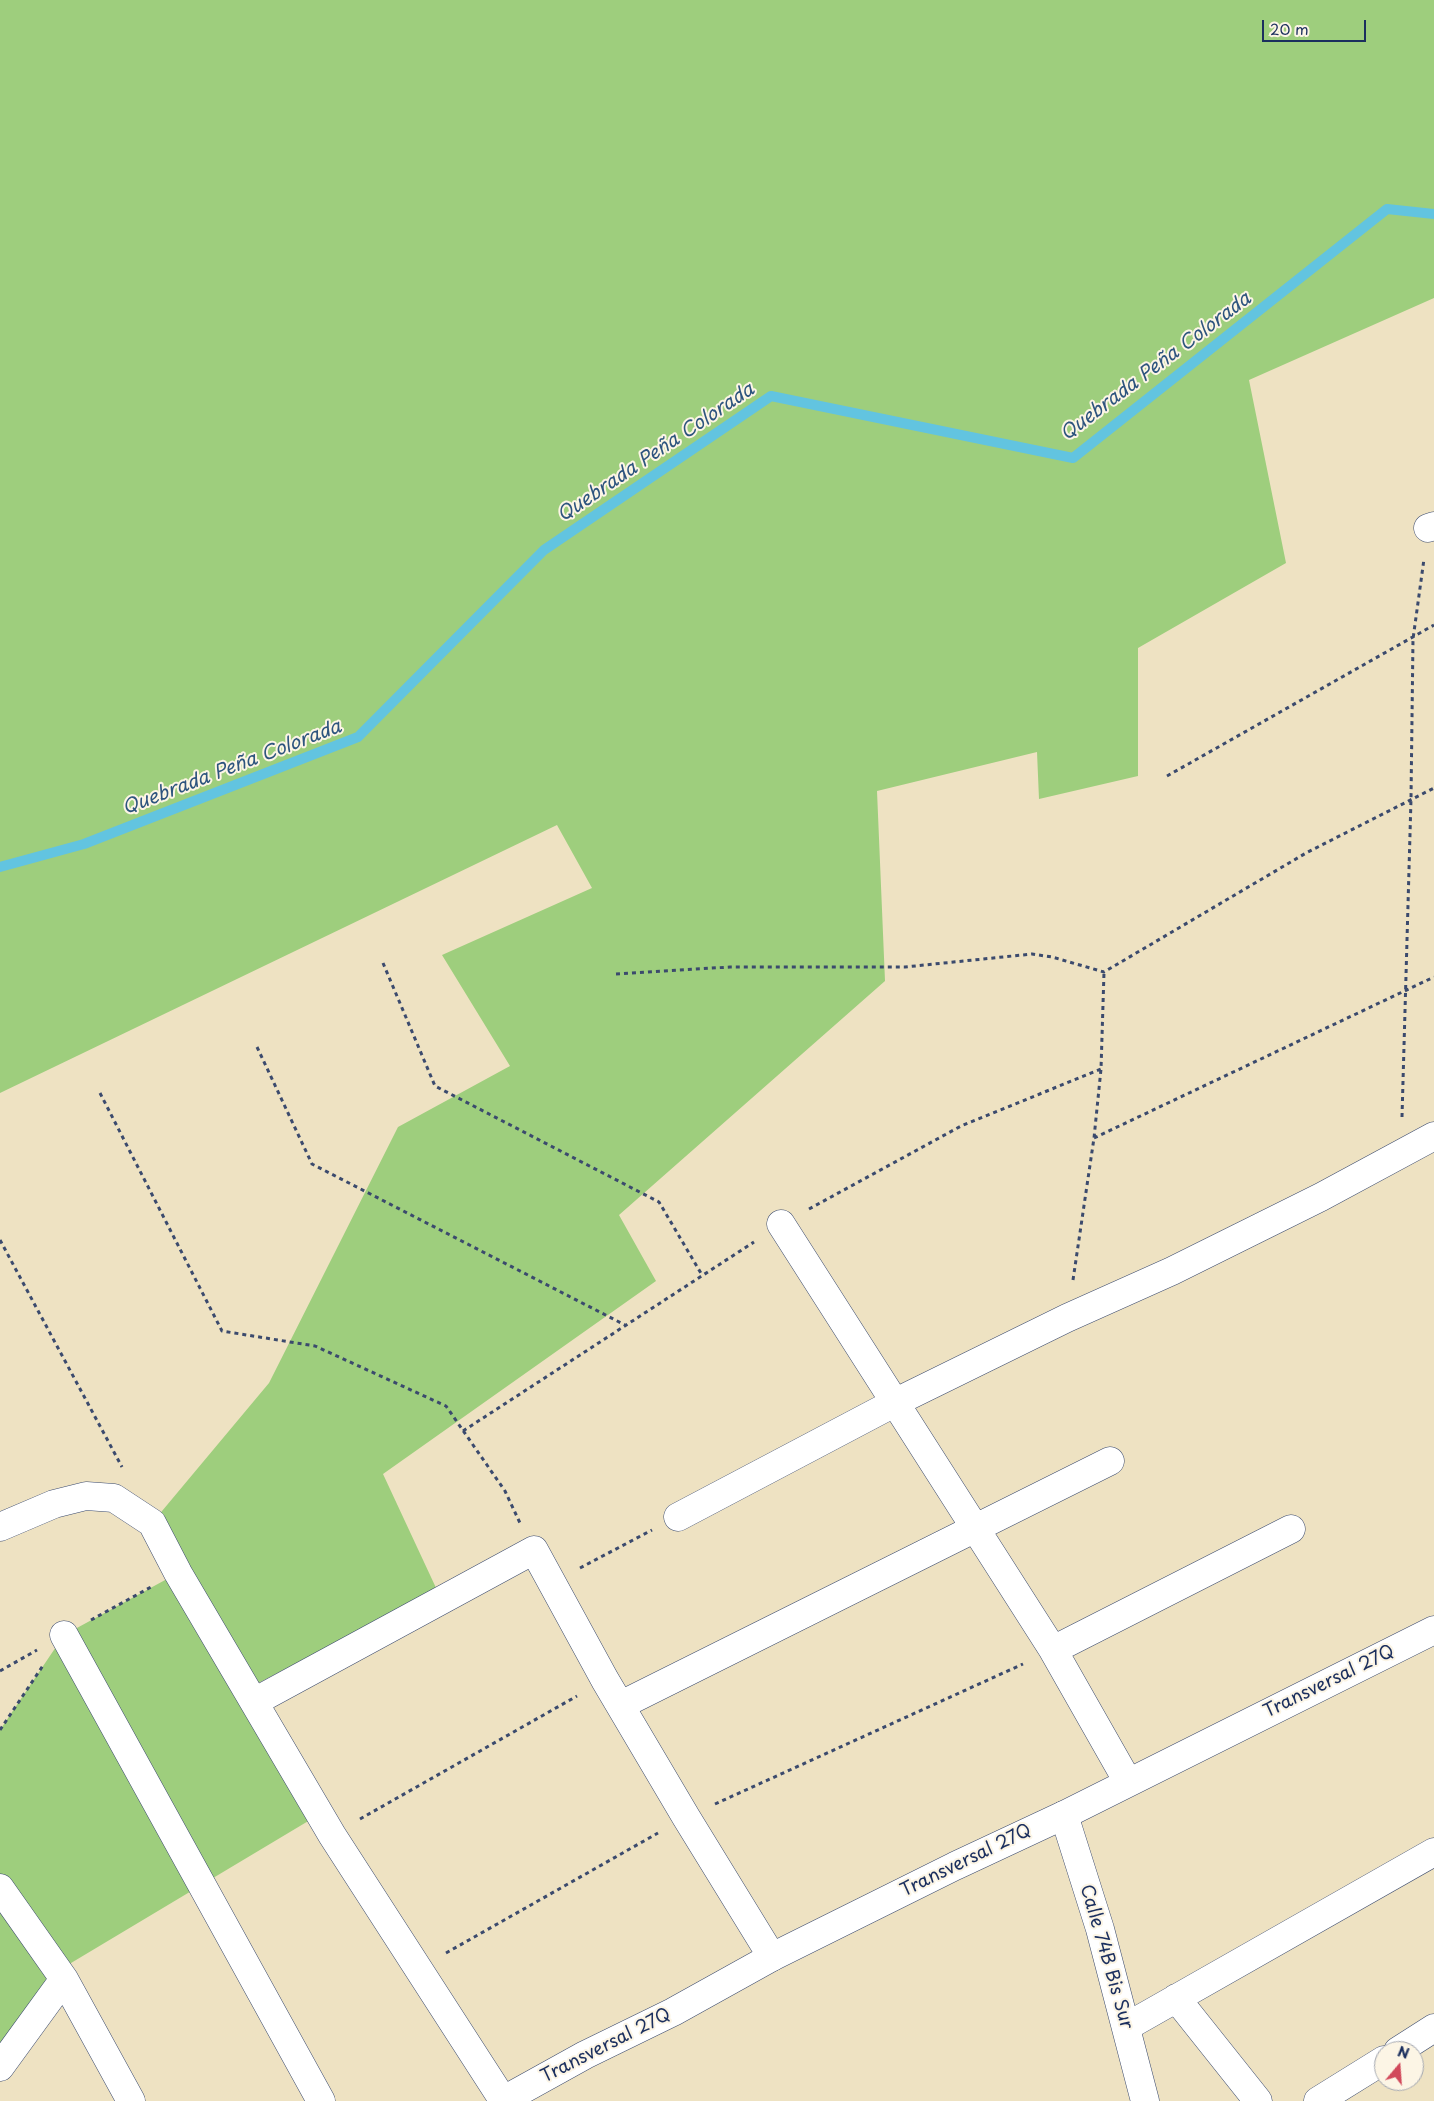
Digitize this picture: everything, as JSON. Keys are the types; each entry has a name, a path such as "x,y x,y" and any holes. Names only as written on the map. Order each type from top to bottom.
{"street":[{"path":"678,1517 896,1402 1067,1318 1172,1271 1321,1197 1434,1136"},
{"path":"781,1224 1053,1650 1128,1782"},
{"path":"621,1705 1110,1461"},
{"path":"0,1527 54,1504 86,1496 114,1498 152,1523 178,1573 332,1835 420,1968 503,2101"},
{"path":"1053,1650 1291,1529"},
{"path":"254,1702 534,1550 606,1680 686,1817 772,1957"},
{"name":"Transversal 27Q","path":"503,2101 585,2055 673,2012 772,1957 955,1866 1064,1815 1434,1630"},
{"path":"64,1635 321,2101"},
{"name":"Calle 74B Bis Sur","path":"1064,1815 1100,1929 1145,2101"},
{"path":"1126,2028 1434,1852"},
{"path":"0,1888 64,1979 131,2101"},
{"path":"0,2068 64,1979"},
{"path":"1176,1998 1258,2101"},
{"path":"1414,2041 1434,2028"},
{"path":"1318,2101 1374,2066"}],"path":[{"path":"1401,1153 1411,799 1413,639 1431,527"},
{"path":"1167,776 1434,626"},
{"path":"616,974 730,967 905,967 1032,954 1052,957 1104,972 1306,853 1434,788"},
{"path":"384,963 435,1086 660,1202 702,1275"},
{"path":"1067,1318 1094,1138 1101,1069 1104,972"},
{"path":"1094,1138 1434,977"},
{"path":"258,1047 312,1164 625,1325"},
{"path":"100,1093 222,1331 315,1346 446,1406 505,1491 534,1550"},
{"path":"0,1240 124,1472"},
{"path":"553,1583 678,1517"},
{"path":"0,1730 64,1635"},
{"path":"420,1968 686,1817 1053,1650"},
{"path":"332,1835 606,1680"}],"green space":[{"path":"0,0 1434,0 1434,298 1249,380 1286,563 1138,648 1138,776 1039,799 1037,752 877,791 885,981 619,1215 656,1281 383,1474 437,1590 239,1693 310,1820 61,1969 0,2051 0,1730 64,1635 178,1573 152,1523 269,1383 398,1127 510,1066 442,955 592,888 557,825 0,1093"}],"waterway":[{"name":"Quebrada Peña Colorada","path":"0,867 84,844 358,737 544,550 771,396 1073,458 1387,209 1434,214"}]}
